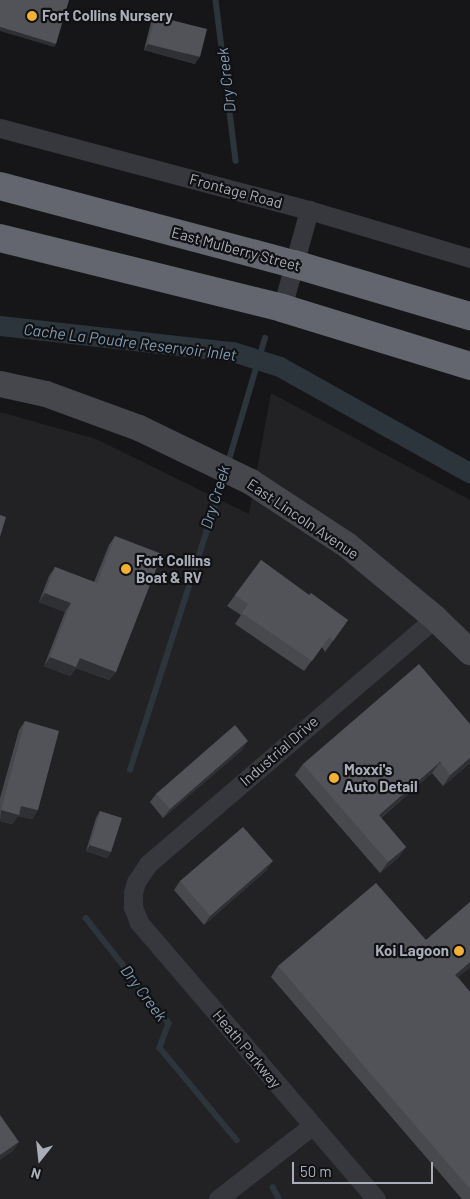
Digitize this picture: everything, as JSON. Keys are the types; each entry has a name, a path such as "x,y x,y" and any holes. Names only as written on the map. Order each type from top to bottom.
{"highway":[{"name":"East Mulberry Street","path":"0,186 294,264 470,316"},
{"path":"0,238 282,308 470,366"}],"street":[{"name":"Frontage Road","path":"0,128 309,210 470,258"},
{"path":"282,308 309,210"},
{"name":"East Lincoln Avenue","path":"0,384 46,394 140,428 228,471 347,545 435,618 470,652"},
{"name":"Industrial Drive","path":"134,893 136,882 148,864 435,618"},
{"name":"Heath Parkway","path":"134,893 133,906 138,922 376,1199"},
{"path":"218,1199 312,1125"}],"shaded area":[{"path":"271,393 470,500 470,1199 0,1199 0,412 96,439 249,514"}],"building":[{"name":"Fort Collins Nursery","path":"0,0 69,0 56,44 0,27"},
{"path":"155,16 207,29 200,57 148,44"},
{"path":"0,515 6,517 0,537"},
{"path":"115,536 162,554 116,672 80,658 76,667 50,657 71,603 45,593 55,567 97,583"},
{"path":"261,560 309,595 311,593 348,620 333,641 329,637 312,661 242,613 248,604 235,595"},
{"path":"419,664 470,724 470,758 450,775 440,762 379,815 406,847 388,862 303,764"},
{"path":"25,721 59,731 38,810 21,806 19,815 1,810"},
{"path":"235,725 248,741 170,809 156,794"},
{"path":"100,811 122,818 111,852 90,845"},
{"path":"243,827 273,861 210,916 180,881"},
{"path":"376,883 426,940 470,902 470,962 455,975 470,992 470,1189 278,966"},
{"path":"0,1115 19,1142 0,1155"}],"waterway":[{"name":"Dry Creek","path":"216,0 236,161"},
{"name":"Cache La Poudre Reservoir Inlet","path":"0,326 233,352 280,367 470,473"},
{"name":"Dry Creek","path":"228,463 265,338"},
{"name":"Dry Creek","path":"130,770 224,477"},
{"name":"Dry Creek","path":"86,918 169,1023 160,1048 237,1140"},
{"name":"Dry Creek","path":"273,1187 279,1199"}],"place":[{"name":"Fort Collins Nursery","path":"32,16"},
{"name":"Fort Collins Boat & RV","path":"126,569"},
{"name":"Moxxi's Auto Detail","path":"334,778"},
{"name":"Koi Lagoon","path":"459,951"}]}
